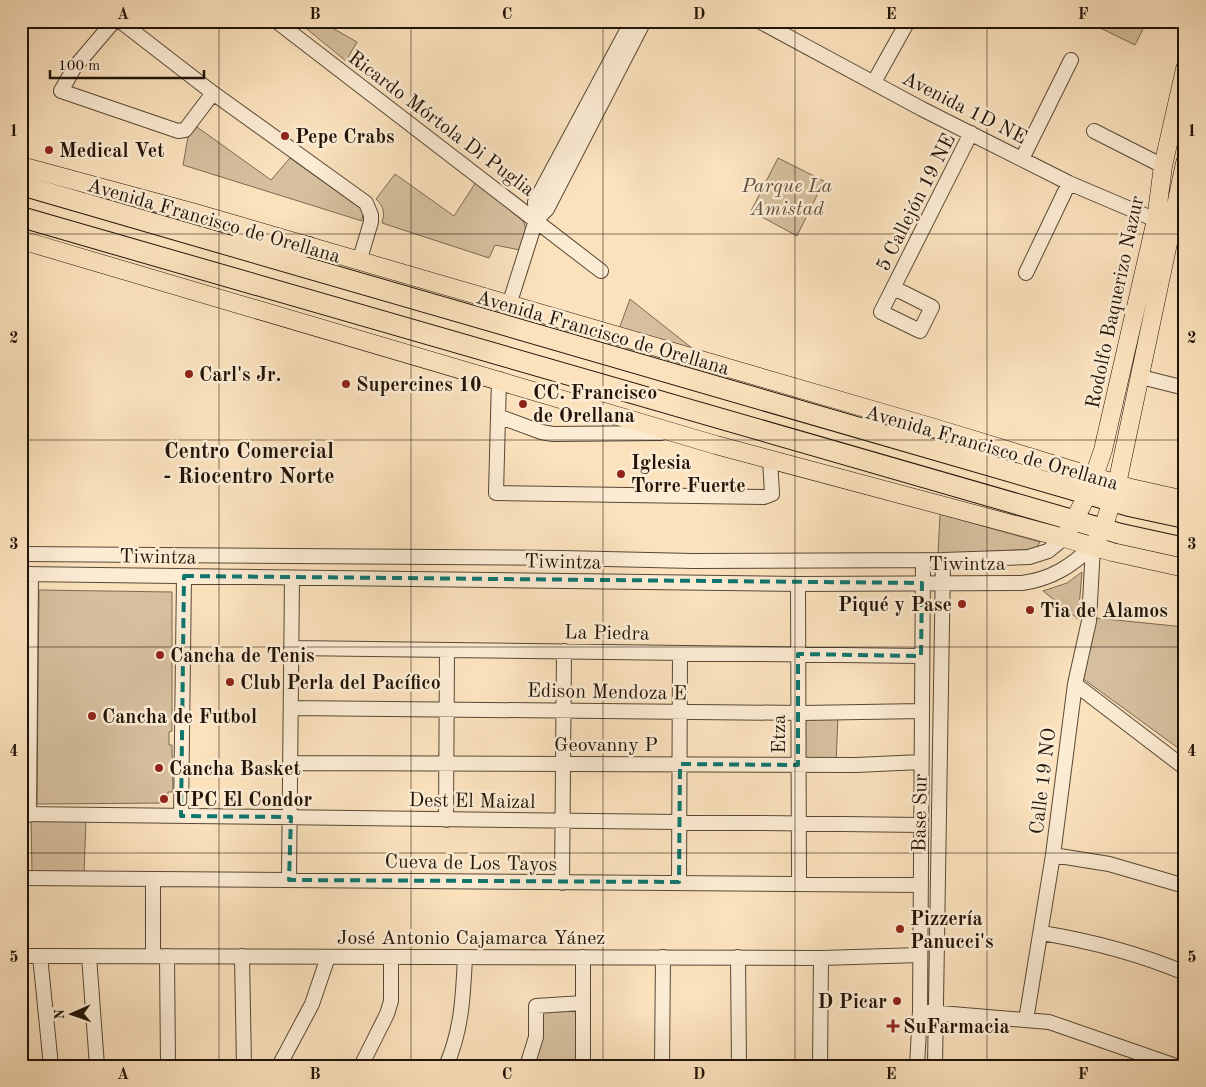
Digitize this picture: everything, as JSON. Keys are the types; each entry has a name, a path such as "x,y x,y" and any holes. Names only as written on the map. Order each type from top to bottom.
{"highway":[{"name":"Avenida Francisco de Orellana","path":"21,185 189,234 1091,485 1185,518"},
{"path":"21,217 1103,528 1185,548"},
{"path":"189,234 308,247"}],"main road":[{"name":"Rodolfo Baquerizo Nazur","path":"1064,538 1075,520 1091,485 1105,441 1156,220 1163,166 1185,69"},
{"name":"Rodolfo Baquerizo Nazur","path":"1093,546 1103,528 1114,492 1141,378 1185,163"},
{"name":"Avenida Francisco de Orellana","path":"21,166 509,305 1091,485"},
{"path":"21,240 770,459 1093,546 1185,568"},
{"name":"Avenida Francisco de Orellana","path":"1114,492 1185,500"}],"street":[{"path":"114,21 74,68 62,91 178,131 186,130 213,93"},
{"path":"120,21 213,93 366,203 370,210 371,222 360,262"},
{"name":"Ricardo Mórtola Di Puglia","path":"276,21 601,271"},
{"path":"509,305 536,220 535,202 632,21"},
{"path":"536,220 546,209 644,21"},
{"name":"Avenida 1D NE","path":"759,21 971,134 1068,183 1156,220"},
{"path":"874,82 908,21"},
{"path":"1022,159 1071,60"},
{"path":"1094,131 1163,166"},
{"name":"5 Callejón 19 NE","path":"894,288 971,134"},
{"path":"1026,273 1068,183"},
{"path":"1141,378 1185,388"},
{"path":"499,379 496,493 764,497 772,494 770,459"},
{"path":"498,416 541,432 553,434 675,432"},
{"name":"Tiwintza","path":"21,554 552,558 693,561 943,560 1029,557 1048,551 1064,538"},
{"name":"Tiwintza","path":"26,574 798,584 942,584 1035,581 1067,568 1093,546"},
{"name":"Calle 19 NO","path":"1026,1020 1042,933 1075,684 1089,621 1093,546"},
{"name":"Base Sur","path":"917,1066 920,1011 922,560"},
{"name":"Base Sur","path":"935,1066 943,560"},
{"path":"25,814 26,574"},
{"path":"181,816 184,576"},
{"path":"289,880 292,578"},
{"name":"Etza","path":"798,584 799,883"},
{"name":"La Piedra","path":"292,648 922,656"},
{"path":"446,820 447,650"},
{"path":"562,883 564,651"},
{"path":"679,882 680,653"},
{"path":"1075,684 1185,768"},
{"name":"Edison Mendoza E","path":"291,708 798,713 922,711"},
{"name":"Geovanny P","path":"291,763 798,765 921,762"},
{"name":"Dest El Maizal","path":"25,814 921,825"},
{"path":"1053,855 1109,864 1185,886"},
{"name":"Cueva de Los Tayos","path":"21,878 921,885"},
{"path":"153,879 168,1066"},
{"path":"1042,933 1088,942 1156,961 1185,974"},
{"name":"José Antonio Cajamarca Yánez","path":"21,956 821,958 920,955"},
{"path":"40,956 51,1066"},
{"path":"89,956 97,1066"},
{"path":"242,956 244,1066"},
{"path":"278,1066 312,1004 328,956"},
{"path":"361,1066 389,1007 391,957"},
{"path":"446,1066 456,1043 462,1014 465,957"},
{"path":"583,957 584,1066"},
{"path":"662,1066 663,957"},
{"path":"738,957 739,1066"},
{"path":"820,1066 821,958"},
{"path":"527,1066 536,1038 536,1006 583,1003"},
{"path":"920,1011 1049,1022 1175,1066"}],"highlighted area":[{"path":"184,576 922,583 921,656 798,654 798,765 680,764 679,882 289,880 291,817 181,816"}],"green space":[{"path":"304,21 320,21 357,42 346,61 302,25"},
{"path":"1086,21 1147,21 1135,45"},
{"path":"197,127 271,180 290,158 360,208 363,212 362,221 183,165 188,137"},
{"name":"Parque La Amistad","path":"778,158 824,181 797,236 751,211"},
{"path":"395,174 454,216 476,182 524,222 526,231 520,250 495,245 489,258 382,223 383,210 376,199"},
{"path":"630,299 707,360 619,329"},
{"path":"940,514 1040,542 1036,549 938,554"},
{"path":"1082,572 1078,619 1043,591 1067,583"},
{"path":"39,590 172,592 172,731 169,732 169,745 172,745 173,792 168,792 168,803 37,804"},
{"path":"1095,618 1185,627 1185,753 1082,678"},
{"path":"802,713 838,715 836,765 802,763"},
{"path":"31,818 86,818 84,874 32,873"},
{"path":"580,1006 580,1066 531,1066 539,1007"}],"place":[{"name":"Pepe Crabs","path":"285,136"},
{"name":"Medical Vet","path":"49,150"},
{"name":"Carl's Jr.","path":"189,374"},
{"name":"Supercines 10","path":"346,384"},
{"name":"CC. Francisco de Orellana","path":"523,404"},
{"name":"Iglesia Torre Fuerte","path":"621,474"},
{"name":"Piqué y Pase","path":"962,604"},
{"name":"Tia de Alamos","path":"1030,610"},
{"name":"Cancha de Tenis","path":"160,655"},
{"name":"Club Perla del Pacífico","path":"230,682"},
{"name":"Cancha de Futbol","path":"92,716"},
{"name":"Cancha Basket","path":"159,768"},
{"name":"UPC El Condor","path":"164,799"},
{"name":"Pizzería Panucci's","path":"900,929"},
{"name":"D Picar","path":"897,1001"},
{"name":"SuFarmacia","path":"893,1026"}],"district":[{"name":"Centro Comercial - Riocentro Norte","path":"249,462"}]}
